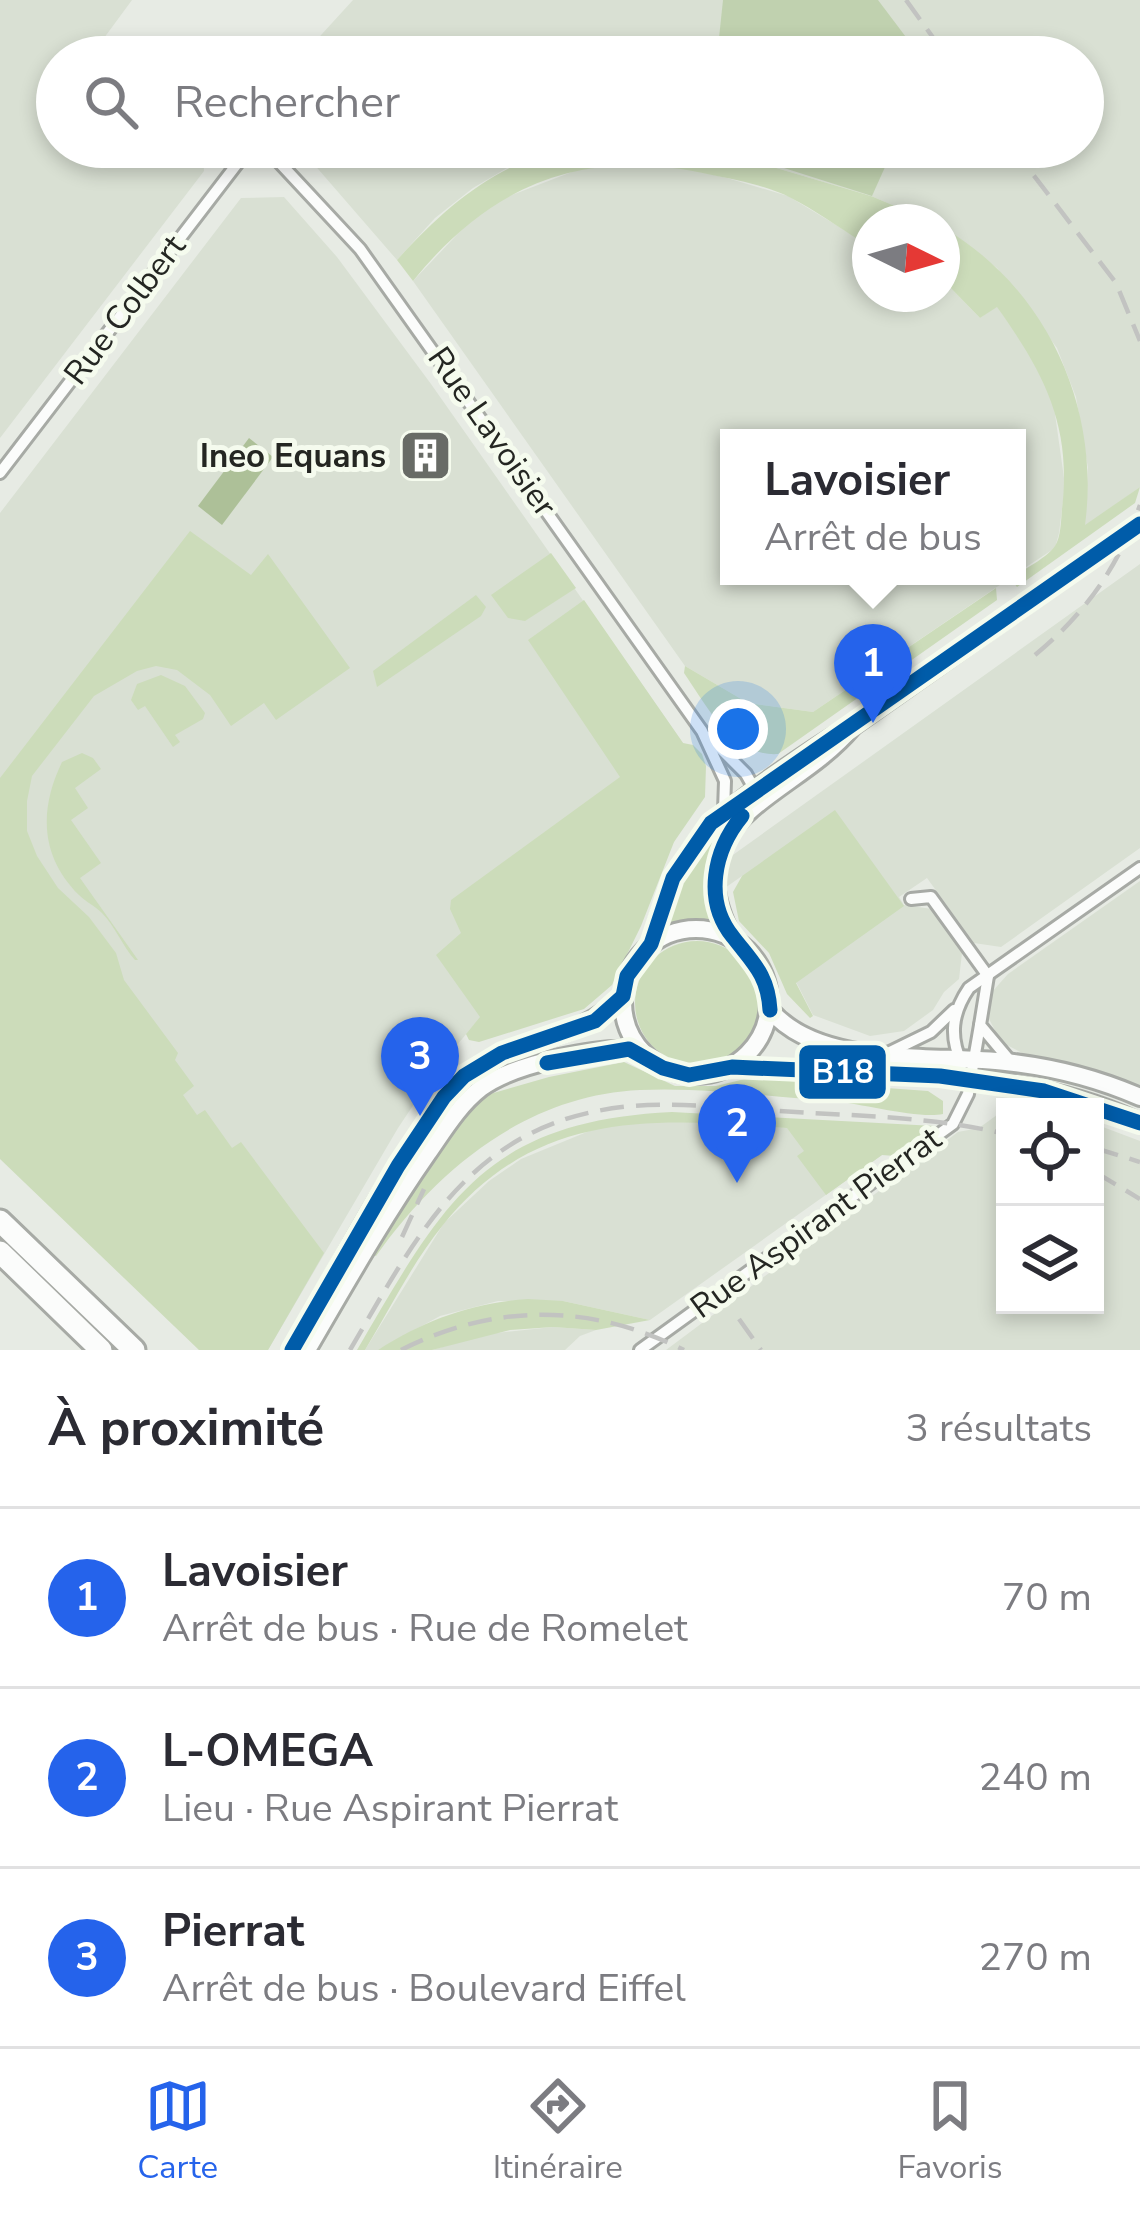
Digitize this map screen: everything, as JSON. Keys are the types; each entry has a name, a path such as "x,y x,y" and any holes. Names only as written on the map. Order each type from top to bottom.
{"highway":[{"path":"0,1221 134,1350"},
{"path":"0,1252 101,1350"}],"main road":[{"path":"691,928 733,938 758,961 766,976 770,1010 764,1033 751,1053 709,1075 684,1075 660,1067 641,1052 626,1025 623,996 637,958 670,933 691,928"},
{"path":"292,1350 398,1166 444,1097 484,1063 595,1022 623,996"},
{"path":"770,1010 810,1041 843,1050 1012,1063 1088,1079 1140,1097"},
{"path":"307,1350 388,1212 458,1111 481,1088 503,1076 560,1060 613,1050 641,1052"},
{"path":"732,1067 970,1080 1048,1090 1140,1123"}],"street":[{"name":"Rue Colbert","path":"0,473 234,168"},
{"name":"Rue Lavoisier","path":"285,168 360,249 703,731 756,788"},
{"path":"733,938 715,881 730,817 756,788 834,734 854,726 1140,524"},
{"path":"651,944 673,878 702,832 840,743 854,726"},
{"name":"Rue Lavoisier","path":"703,731 725,781 730,817"},
{"path":"889,1053 931,1032 969,988 1140,868"},
{"path":"911,899 931,897 988,976 980,1025 966,1058"},
{"path":"956,1007 953,1038 966,1058 970,1080"},
{"path":"980,1025 1012,1063"},
{"name":"Rue Aspirant Pierrat","path":"640,1350 940,1136 961,1112 970,1080"}],"shaded area":[{"path":"0,0 132,0 105,36 36,36 36,168 204,171 0,438"},
{"path":"353,0 1140,0 1140,487 1084,527 1088,468 1076,397 1057,348 997,268 960,240 960,204 890,204 776,168 1104,168 1104,36 320,36"},
{"path":"723,0 878,0 905,36 719,36"},
{"path":"317,168 507,168 435,218 397,260"},
{"path":"509,168 600,168 546,180 510,196 444,247 413,281 397,260 475,189"},
{"path":"672,168 776,168 890,204 852,204 852,235 800,203 762,187"},
{"path":"683,168 788,196 852,235 852,312 960,312 960,297 980,318 997,306 1037,364 1054,407 1065,485 1055,548 1026,567 1026,429 720,429 720,585 1000,585 813,712 748,703 685,666 413,281 469,222 504,198 577,170"},
{"path":"784,168 885,168 872,196"},
{"path":"284,197 337,257 431,384 688,750 674,842 472,1027 438,1068 268,1350 0,1141 0,513 241,198"},
{"path":"960,239 1010,282 1058,354 1084,437 1085,525 1140,487 1135,503 1026,581 1026,568 1046,555 1058,538 1063,451 1051,401 1028,355 997,307 980,318 960,297"},
{"path":"249,438 273,457 222,525 198,506"},
{"path":"190,531 251,575 268,554 350,668 276,720 264,703 231,726 210,695 177,670 156,666 137,671 94,696 32,776 27,831 58,888 89,917 116,953 124,980 178,1053 175,1060 194,1086 183,1095 197,1115 205,1110 232,1148 241,1142 324,1253 268,1350 199,1350 0,1159 0,778"},
{"path":"551,553 576,588 525,621 508,618 491,595"},
{"path":"1140,564 1140,848 1001,947 974,943 927,878 899,897 904,905 932,909 962,953 959,979 933,1010 904,1031 870,1036 813,1015 742,876 673,928 674,897"},
{"path":"996,588 997,600 778,754 762,753 734,738 684,673 685,666 748,703 813,712"},
{"path":"476,595 486,607 481,616 377,687 373,671"},
{"path":"584,600 683,743 702,754 705,797 674,842 612,985 584,1009 479,1042 469,1040 466,1034 480,1017 436,955 461,933 451,900 620,777 528,640"},
{"path":"161,675 185,686 205,713 203,719 175,735 180,742 173,747 145,706 138,710 131,700 137,684"},
{"path":"82,753 101,769 75,788 88,808 71,820 101,863 80,878 138,960 102,913 66,880 50,848 47,815 55,780 62,762"},
{"path":"835,810 904,906 796,983 810,1018 787,994 769,953 739,921 733,892 742,876"},
{"path":"729,813 710,866 716,922 681,921 665,926 690,866"},
{"path":"1140,881 1140,1088 1024,1054 1001,1042 989,1019 991,993 1008,974"},
{"path":"697,941 721,946 741,959 754,979 759,1003 754,1027 741,1047 721,1060 697,1065 673,1060 653,1047 640,1027 635,1003 640,979 653,959 673,946"},
{"path":"624,1062 675,1086 716,1086 749,1078 928,1091 943,1101 943,1114 712,1091 664,1089 599,1095 560,1106 489,1142 428,1194 376,1256 372,1255 483,1096"},
{"path":"672,1112 935,1126 895,1156 882,1155 826,1195 797,1156 804,1151 787,1128 644,1124 557,1141 517,1160 479,1187 443,1225 411,1270 365,1350 357,1350 416,1252 476,1179 512,1152 556,1132 608,1119"},
{"path":"996,1116 996,1314 1104,1314 1104,1127 1140,1141 1140,1350 666,1350 958,1132 979,1128"},
{"path":"699,1122 787,1128 882,1155 650,1320 563,1301 498,1301 440,1316 378,1350 365,1350 444,1223 521,1159 599,1127"},
{"path":"528,1299 563,1301 650,1320 596,1330 510,1330 432,1350 378,1350 450,1315"},
{"path":"553,1327 596,1330 580,1336 565,1350 432,1350 486,1334"}],"railway":[{"path":"906,0 932,36"},
{"path":"1028,168 1116,283 1140,341"},
{"path":"1035,655 1098,588 1140,505"},
{"path":"350,1350 402,1262 459,1188 492,1157 532,1133 578,1116 632,1106 687,1105 921,1120 996,1132"},
{"path":"1104,1151 1140,1162"},
{"path":"1104,1177 1140,1199"},
{"path":"402,1237 424,1189"},
{"path":"401,1350 472,1324 542,1315 613,1324 684,1350"},
{"path":"739,1319 761,1350"}],"transit line":[{"name":"B18","path":"292,1350 398,1166 444,1097 464,1076 502,1053 595,1021 623,996 627,976 651,944 673,878 711,823 1140,524"},
{"name":"B18","path":"742,816 719,859 715,891 724,923 763,978 770,1010"},
{"name":"B18","path":"547,1063 629,1049 663,1068 689,1075 732,1067 940,1076 1044,1091 1140,1123"}],"place":[{"name":"Ineo Equans","path":"425,456"},
{"name":"Lavoisier","path":"873,723"},
{"name":"Pierrat","path":"420,1116"},
{"name":"L-OMEGA","path":"737,1183"}]}
